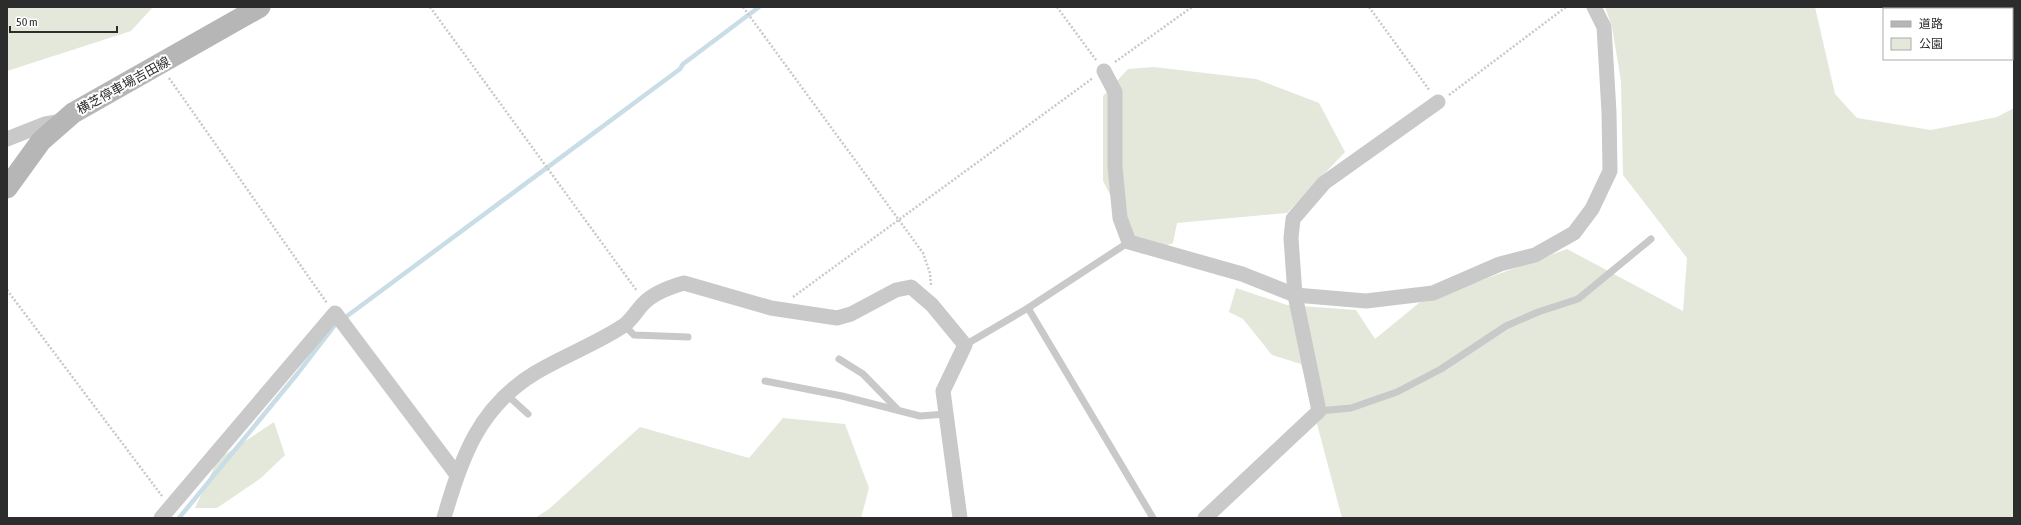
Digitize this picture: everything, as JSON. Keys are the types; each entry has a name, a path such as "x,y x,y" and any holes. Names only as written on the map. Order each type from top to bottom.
{"main road":[{"name":"横芝停車場吉田線","path":"7,188 41,141 73,113 260,7"}],"street":[{"path":"1104,71 1115,92 1115,166 1117,189 1120,218 1129,242 1242,274 1295,295 1366,301 1433,293 1500,264 1535,255 1574,233 1592,209 1610,171 1609,112 1604,27 1594,7"},
{"path":"1205,518 1319,411 1295,295 1291,238 1293,219 1324,183 1438,102"},
{"path":"7,139 45,124 63,121"},
{"path":"444,518 457,474 481,424 491,410 506,394 534,374 624,325 645,302 669,288 684,283 776,309 837,318 851,314 896,290 911,287 932,304 965,345 943,391 960,518"},
{"path":"166,513 338,317 457,474"}],"lane":[{"path":"1319,411 1351,408 1397,392 1441,369 1506,326 1538,312 1578,299 1651,239"},
{"path":"965,345 1028,308 1129,242"},
{"path":"1028,308 1153,518"},
{"path":"624,325 634,335 688,337"},
{"path":"838,360 863,374 899,410"},
{"path":"765,381 842,396 920,416 946,414"},
{"path":"506,394 528,414"}],"path":[{"path":"430,7 645,302"},
{"path":"743,7 923,253 930,274 932,304"},
{"path":"1057,7 1104,71"},
{"path":"776,309 1192,7"},
{"path":"1369,7 1438,102 1566,7"},
{"path":"160,64 338,317"},
{"path":"7,290 166,513"}],"green space":[{"path":"7,7 153,7 131,31 7,71"},
{"path":"1605,7 1815,7 1835,94 1857,118 1931,130 1997,117 2014,108 2014,518 1342,518 1301,364 1272,355 1243,319 1229,312 1236,288 1287,305 1356,310 1375,339 1419,303 1567,249 1683,311 1687,258 1623,175 1621,81 1612,27"},
{"path":"1154,67 1256,79 1319,103 1345,152 1287,213 1177,223 1173,243 1141,254 1103,181 1103,96 1128,69"},
{"path":"783,418 845,424 869,488 861,518 535,518 549,509 640,427 749,458"},
{"path":"274,422 285,455 261,478 217,508 195,508 218,459"}],"waterway":[{"path":"179,518 298,373 335,325 680,69 683,64 759,7"}]}
